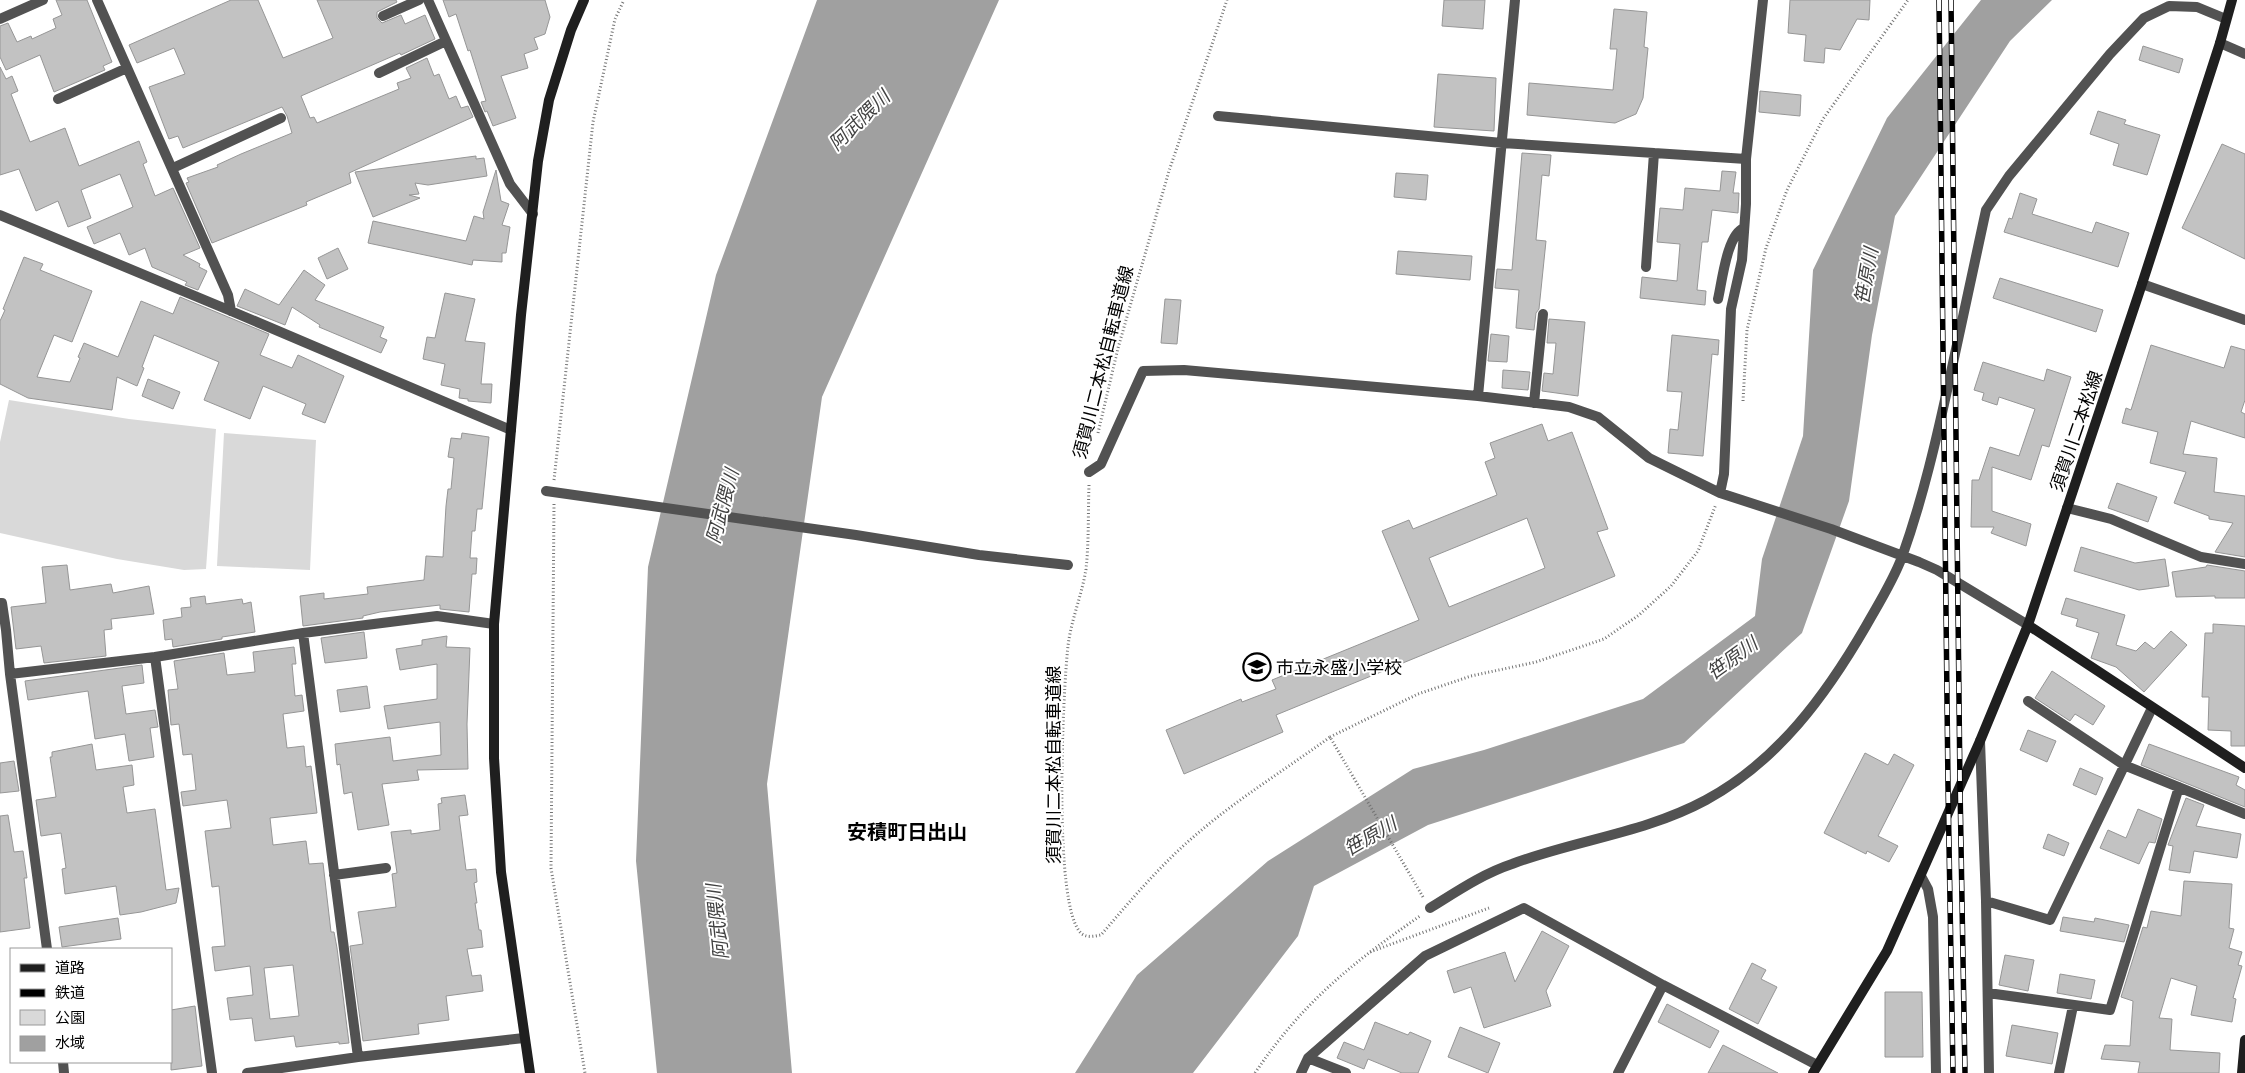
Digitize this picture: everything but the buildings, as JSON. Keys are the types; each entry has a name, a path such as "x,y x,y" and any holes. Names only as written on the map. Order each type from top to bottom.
{"street":[{"path":"0,19 43,0"},
{"path":"97,0 228,295 231,310"},
{"path":"383,16 419,0"},
{"path":"428,0 510,184 533,214"},
{"path":"530,1073 501,872 494,758 494,624 521,315 538,161 549,100 584,0"},
{"path":"1478,396 1515,0"},
{"path":"1725,494 1724,474 1731,308 1742,260 1746,159 1762,0"},
{"name":"須賀川二本松線","path":"1815,1069 1887,951 1980,741 2028,625 2142,284 2220,43 2231,3"},
{"path":"1428,904 1511,864 1647,826 1708,800 1740,778 1779,746 1802,722 1836,675 1890,584 1897,554 1933,455 1986,210 2009,176 2110,54 2144,18 2169,6 2197,7 2226,19"},
{"path":"379,72 446,41"},
{"path":"2220,43 2245,54"},
{"path":"58,99 127,68"},
{"path":"1218,116 1502,143 1746,159"},
{"path":"173,168 281,118"},
{"path":"1646,267 1654,153"},
{"path":"0,215 231,310 511,430"},
{"path":"1718,299 1731,244 1740,229 1744,228"},
{"path":"2142,284 2245,320"},
{"path":"1534,403 1543,314"},
{"path":"1089,472 1101,464 1142,371 1184,370 1478,396 1569,407 1598,417 1649,458 1725,494 1897,554 1937,570 2028,625 2245,768"},
{"path":"546,492 856,535 980,555 1068,565"},
{"path":"2068,508 2111,519 2201,557 2245,564"},
{"path":"0,603 2,603 6,630 10,674 47,948"},
{"path":"10,674 155,657 303,633 437,616 494,624"},
{"path":"303,633 358,1057"},
{"path":"155,657 212,1073"},
{"path":"2028,701 2124,765 2245,814"},
{"path":"1986,901 2050,920 2152,708"},
{"path":"1980,741 1986,901 1989,1073"},
{"path":"1988,993 2110,1010 2178,787"},
{"path":"334,875 386,868"},
{"path":"1921,876 1928,889 1933,917 1936,1073"},
{"path":"1301,1073 1308,1058 1425,956 1524,908 1815,1069"},
{"path":"1618,1073 1663,986"},
{"path":"2059,1073 2073,1006"},
{"path":"247,1073 358,1057 524,1038"},
{"path":"2242,1073 2245,1040"},
{"path":"1308,1058 1346,1073"}],"path":[{"path":"554,482 593,122 615,19 624,0"},
{"name":"須賀川二本松自転車道線","path":"1098,434 1118,348 1169,171 1227,0"},
{"path":"1742,403 1747,330 1766,248 1787,190 1823,119 1908,0"},
{"name":"須賀川二本松自転車道線","path":"1089,472 1086,569 1068,645 1063,724 1063,842 1065,870 1068,897 1075,924 1083,935 1090,937 1101,935 1136,894 1197,833 1330,737"},
{"path":"1255,1073 1276,1042 1327,986 1428,904 1330,737 1418,694 1462,679 1536,662 1604,639 1639,615 1671,586 1698,551 1725,494"},
{"path":"554,502 551,868 585,1073"},
{"path":"1365,954 1494,906"}],"green space":[{"path":"9,400 129,419 216,429 206,569 184,570 117,559 0,533 0,442"},
{"path":"224,433 316,440 310,570 217,566"}],"water":[{"name":"阿武隈川","path":"817,0 999,0 822,397 767,784 792,1073 657,1073 636,861 648,567 716,275"},
{"name":"笹原川","path":"1981,0 2052,0 2010,41 1895,216 1872,335 1849,501 1802,633 1684,743 1428,825 1314,886 1298,936 1193,1073 1075,1073 1137,975 1268,861 1413,769 1484,750 1643,699 1755,616 1762,559 1803,436 1813,270 1887,118"}],"railway":[{"path":"1939,0 1953,1073"},
{"path":"1951,0 1965,1073"}],"place":[{"name":"市立永盛小学校","path":"1257,667"}],"district":[{"name":"安積町日出山","path":"907,832"}]}
